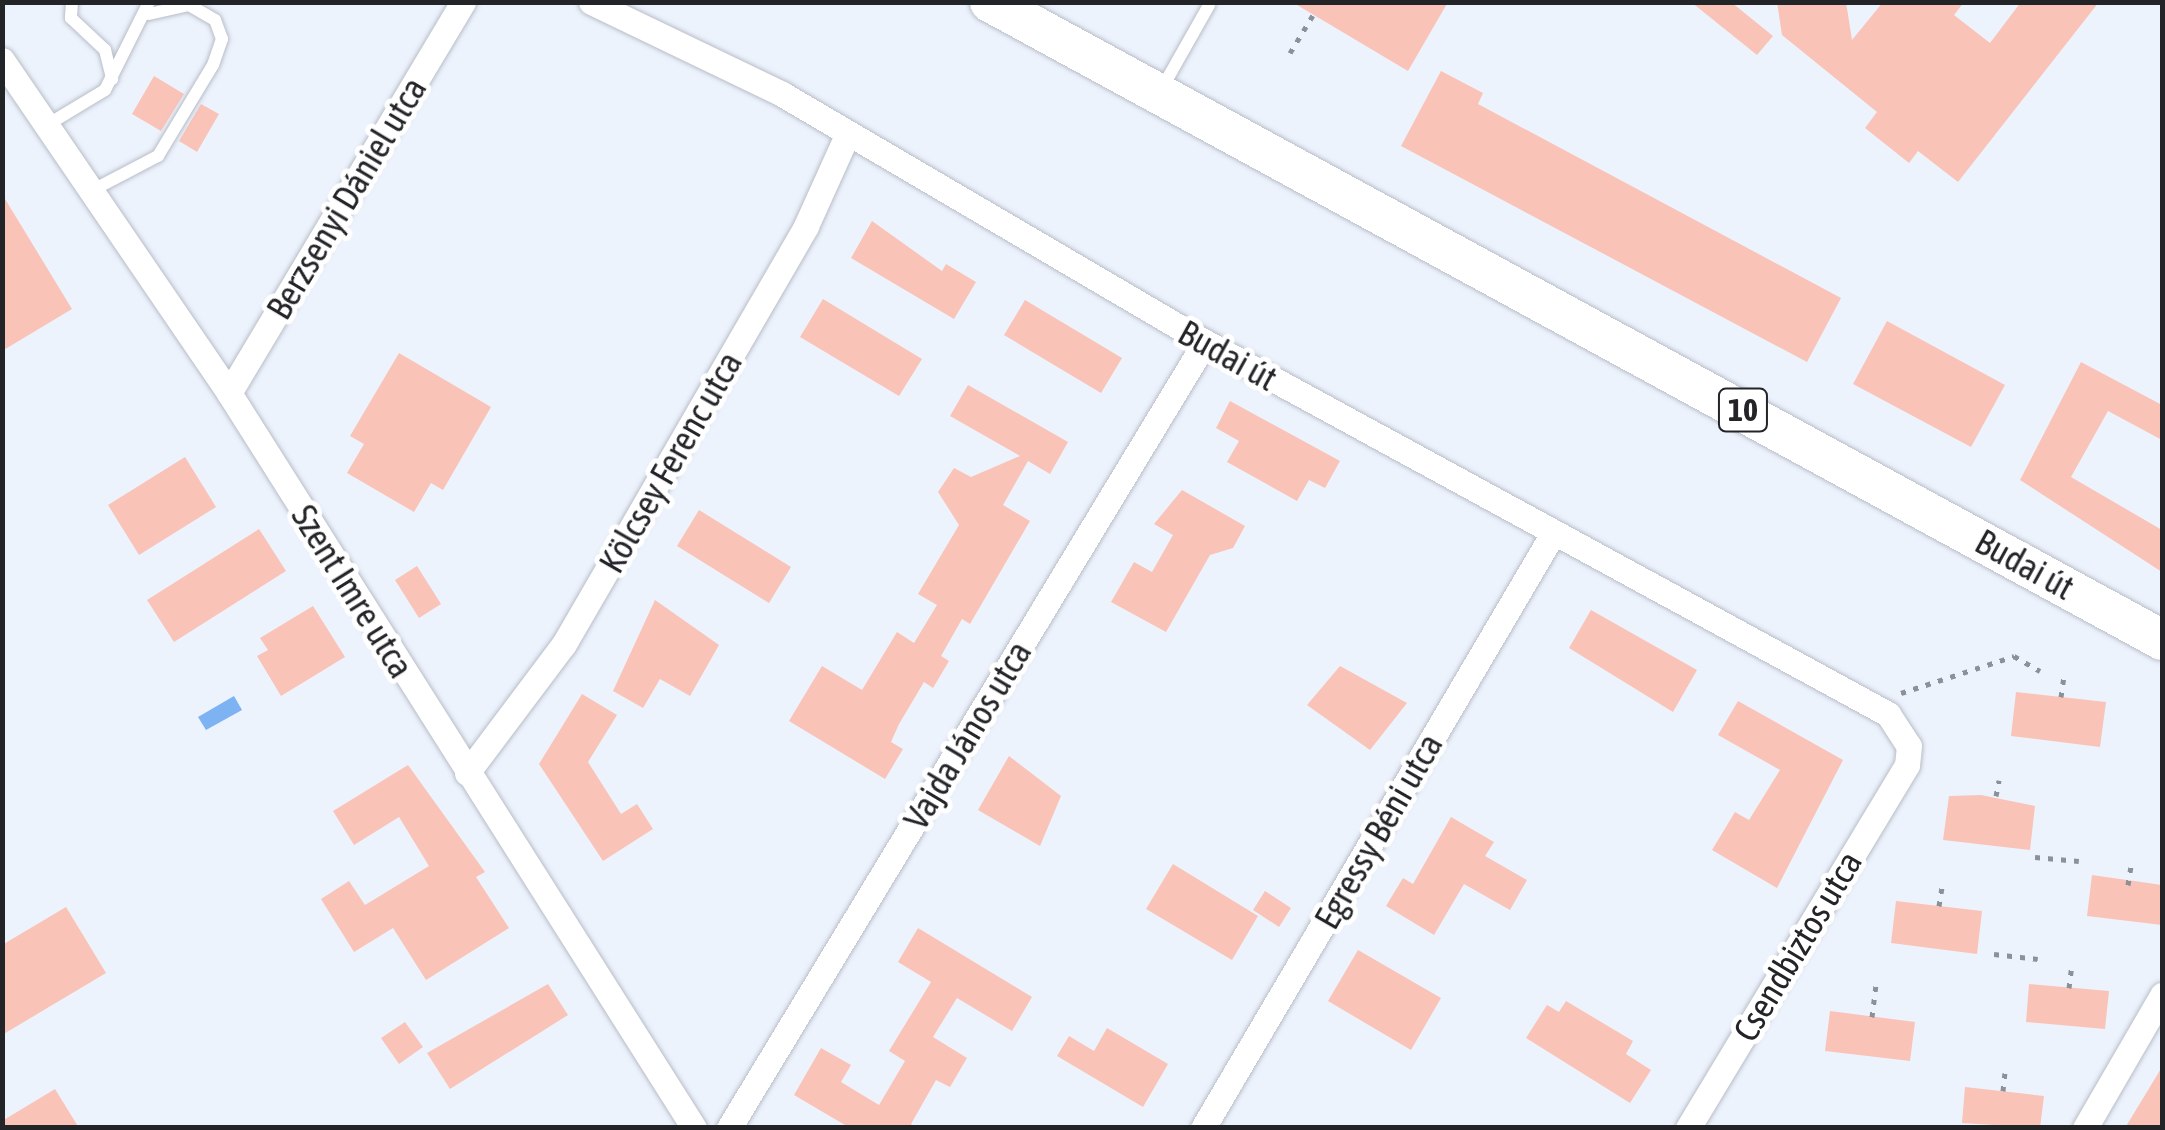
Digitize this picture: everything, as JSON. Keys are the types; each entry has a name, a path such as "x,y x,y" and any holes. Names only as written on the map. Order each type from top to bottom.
{"main road":[{"name":"Budai út","path":"990,2 2162,640"}],"street":[{"name":"Berzsenyi Dániel utca","path":"229,393 462,2"},
{"name":"Budai út","path":"591,2 847,134 1205,342 1552,535 1868,702 1902,728 1907,765"},
{"name":"Szent Imre utca","path":"2,60 229,393 694,1128"},
{"name":"Kölcsey Ferenc utca","path":"467,773 564,644 806,226 847,134"},
{"name":"Vajda János utca","path":"729,1128 1205,342"},
{"name":"Egressy Béni utca","path":"1204,1128 1552,535"},
{"name":"Csendbiztos utca","path":"1688,1128 1907,765"},
{"path":"2084,1128 2162,995"}],"lane":[{"path":"72,2 71,18 106,50 112,79"},
{"path":"47,125 86,109 112,79 149,8 190,6 215,20 222,38 158,156 92,191"},
{"path":"1159,94 1209,6"}],"path":[{"path":"1290,53 1313,15"},
{"path":"1868,702 2014,656 2040,671"},
{"path":"2061,697 2064,674"},
{"path":"1996,796 1998,780"},
{"path":"2035,857 2079,862"},
{"path":"2128,885 2131,867"},
{"path":"1939,906 1942,886"},
{"path":"1994,954 2038,959"},
{"path":"2070,988 2072,963"},
{"path":"1872,1017 1876,983"},
{"path":"2003,1091 2006,1073"}],"water":[{"path":"234,696 242,710 206,730 198,717"}],"building":[{"path":"1292,2 1448,2 1408,71"},
{"path":"1691,2 1731,2 1773,36 1757,55"},
{"path":"1777,2 1846,2 1852,40 1883,2 1964,2 1954,15 1990,43 2021,2 2099,2 1958,182 1918,151 1909,163 1865,128 1877,112 1782,35"},
{"path":"1441,71 1483,93 1478,104 1841,298 1807,362 1401,146"},
{"path":"154,76 184,94 161,131 132,114"},
{"path":"201,104 219,114 197,152 179,141"},
{"path":"2,194 72,309 2,351"},
{"path":"872,221 942,271 946,264 976,282 954,319 851,258"},
{"path":"823,299 922,359 899,396 800,337"},
{"path":"1025,300 1122,358 1101,393 1004,335"},
{"path":"1887,321 2005,385 1971,447 1853,384"},
{"path":"399,353 491,407 443,490 431,483 414,512 347,473 364,444 350,436"},
{"path":"2081,362 2162,405 2162,440 2108,411 2071,477 2162,530 2162,572 2020,480"},
{"path":"968,385 1068,442 1050,474 1028,461 1003,505 1030,521 970,624 962,619 941,656 949,661 933,688 924,682 899,724 891,742 903,749 885,779 789,721 822,666 862,690 897,632 914,643 937,605 918,594 959,525 938,492 954,468 971,477 1020,456 950,416"},
{"path":"1230,401 1340,461 1325,488 1309,480 1297,501 1227,462 1239,441 1216,428"},
{"path":"185,457 216,507 139,555 108,505"},
{"path":"1182,490 1245,526 1233,548 1210,555 1166,632 1111,602 1134,562 1152,572 1173,535 1154,524"},
{"path":"699,510 791,567 769,603 677,546"},
{"path":"259,529 286,571 174,642 147,600"},
{"path":"417,566 441,604 419,618 395,580"},
{"path":"655,600 719,645 690,696 660,679 643,708 613,691"},
{"path":"313,606 345,657 281,696 257,656 268,650 260,638"},
{"path":"1591,610 1697,670 1673,712 1569,648"},
{"path":"1340,666 1407,703 1370,750 1307,705"},
{"path":"2016,692 2106,702 2100,747 2011,736"},
{"path":"582,694 617,715 588,762 621,814 637,804 653,829 603,861 539,764"},
{"path":"1738,701 1843,760 1777,888 1712,850 1735,812 1749,820 1780,770 1718,735"},
{"path":"1009,756 1061,796 1040,846 978,810"},
{"path":"408,765 485,872 476,877 509,928 426,980 393,928 354,952 321,899 349,881 365,905 429,866 399,817 354,845 333,811"},
{"path":"1981,795 2035,806 2030,850 1943,840 1949,796"},
{"path":"1451,817 1494,842 1485,856 1527,880 1510,910 1464,884 1434,935 1386,906 1403,878 1413,884"},
{"path":"1173,864 1258,916 1232,960 1146,909"},
{"path":"2092,875 2162,885 2162,925 2087,916"},
{"path":"1265,891 1291,908 1279,927 1253,910"},
{"path":"1896,901 1982,911 1977,954 1891,943"},
{"path":"66,907 106,973 2,1035 2,945"},
{"path":"918,928 1032,997 1012,1031 957,998 933,1037 967,1058 950,1087 936,1080 911,1124 917,1128 850,1128 794,1095 821,1048 851,1065 841,1082 879,1105 905,1061 889,1051 931,982 898,962"},
{"path":"1358,950 1441,998 1411,1050 1328,1001"},
{"path":"548,984 568,1015 450,1089 427,1053"},
{"path":"2029,984 2109,991 2105,1029 2026,1022"},
{"path":"1566,1001 1633,1041 1626,1054 1651,1070 1630,1103 1526,1038 1547,1005 1559,1012"},
{"path":"1830,1011 1915,1022 1910,1061 1825,1051"},
{"path":"405,1022 423,1047 399,1064 381,1038"},
{"path":"1107,1028 1168,1064 1143,1107 1057,1056 1069,1036 1094,1051"},
{"path":"2162,1067 2162,1128 2125,1128"},
{"path":"1965,1087 2044,1096 2040,1128 1962,1123"},
{"path":"55,1089 79,1128 2,1128 2,1121"}]}
